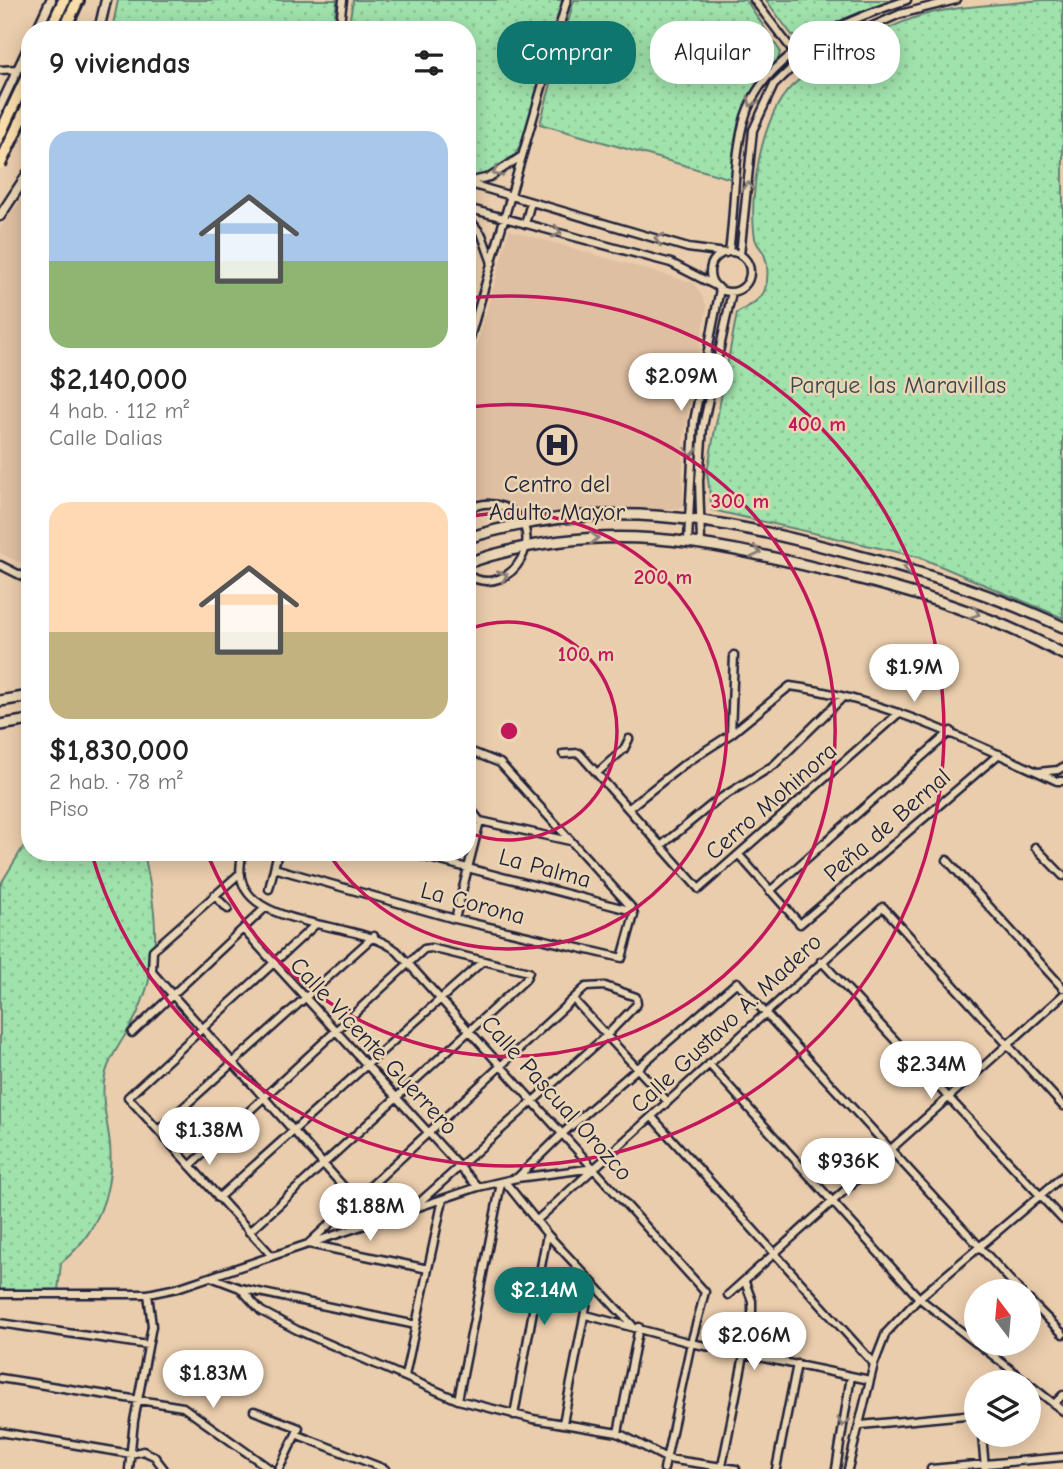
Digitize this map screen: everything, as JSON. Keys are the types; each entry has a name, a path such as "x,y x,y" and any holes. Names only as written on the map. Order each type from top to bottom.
{"highway":[{"path":"53,21 64,0"},
{"path":"68,21 78,0"},
{"path":"0,134 20,71"},
{"path":"0,164 21,121"}],"main road":[{"path":"476,536 523,524 590,514 701,518 788,536 924,573 1010,602 1063,627"},
{"path":"476,561 527,548 617,537 701,543 774,556 926,596 984,616 1063,654"},
{"path":"0,701 21,698"},
{"path":"0,725 21,722"}],"street":[{"path":"101,21 106,0"},
{"path":"340,21 343,0"},
{"path":"476,317 567,0"},
{"path":"754,0 788,47"},
{"path":"861,21 907,0"},
{"path":"885,21 900,14 956,0"},
{"path":"49,21 50,1"},
{"path":"41,21 50,1"},
{"path":"688,541 694,421 719,288 711,277 712,265 727,253 744,121 763,82 788,56"},
{"path":"0,70 20,71 0,108"},
{"path":"740,255 753,130 774,85 788,72"},
{"path":"0,116 21,105"},
{"path":"476,181 490,177 523,155"},
{"path":"0,216 21,184"},
{"path":"476,186 688,248 740,255 748,264 750,275 742,288 732,292 671,263 476,210"},
{"path":"525,224 531,202"},
{"path":"476,227 482,235 492,263"},
{"path":"701,543 699,481 703,426 732,292"},
{"path":"476,506 500,506 509,510 523,524 527,548 520,565 506,576 489,581 476,577"},
{"path":"0,565 21,576"},
{"path":"731,734 734,655"},
{"path":"629,808 683,765 731,734 784,688 797,687 900,713 951,731 1057,781 1063,780"},
{"path":"563,754 579,753 662,845 716,801 774,765 842,698"},
{"name":"Cerro Mohinora","path":"662,845 699,889 900,713"},
{"path":"738,855 770,891 951,731"},
{"path":"597,773 624,749 629,739"},
{"path":"476,754 500,763 633,911"},
{"name":"Peña de Bernal","path":"770,891 800,924 999,754"},
{"path":"1036,772 1058,771 1063,767"},
{"path":"476,816 480,821"},
{"path":"476,820 570,841"},
{"path":"476,836 480,821"},
{"path":"1035,846 1063,876"},
{"path":"947,860 1063,988"},
{"path":"241,861 238,876 244,892 265,908 316,924 374,936"},
{"path":"269,889 276,861"},
{"name":"La Palma","path":"443,861 633,911"},
{"path":"455,919 470,861"},
{"name":"La Corona","path":"274,868 455,919 622,958 633,911"},
{"path":"238,876 153,950 152,972 170,996 374,1222"},
{"path":"214,895 228,909"},
{"name":"Calle Gustavo A. Madero","path":"536,1221 883,907 1008,1045"},
{"path":"132,1033 265,908"},
{"path":"271,1255 128,1097 316,924"},
{"name":"Calle Vicente Guerrero","path":"243,929 272,964 337,1030 478,1187"},
{"path":"158,1130 374,936"},
{"name":"Calle Pascual Orozco","path":"374,936 388,943 410,965 596,1168 705,1292 691,1343"},
{"path":"190,1166 261,1097 410,965 424,949 431,948 524,968 529,972 528,977 249,1232"},
{"path":"218,1198 367,1066 438,997 483,961"},
{"path":"821,961 1063,1220"},
{"path":"517,1178 563,1133 737,982 1009,1279"},
{"path":"307,1244 586,988 597,985 620,989 636,997 635,1006 607,1035 532,1099 414,1208"},
{"path":"728,1295 835,1203 1063,995"},
{"path":"574,1000 668,1102"},
{"path":"1008,1045 1063,1106"},
{"path":"709,1065 919,1298 964,1333"},
{"path":"652,1117 874,1364"},
{"path":"0,1294 148,1294 211,1278 271,1255 478,1187 517,1178 596,1168"},
{"path":"848,1469 874,1364 886,1333 919,1298 1063,1176"},
{"path":"504,1183 547,1234 636,1326"},
{"path":"458,1400 504,1183"},
{"path":"405,1376 443,1199"},
{"path":"514,1415 547,1234"},
{"path":"307,1244 428,1269"},
{"path":"211,1278 240,1289 416,1325"},
{"path":"563,1423 592,1281"},
{"path":"722,1466 752,1308 746,1282"},
{"path":"240,1289 253,1304 277,1320 346,1353 458,1400 514,1415 618,1433 668,1459 736,1469"},
{"path":"130,1469 137,1398 152,1317 148,1294"},
{"path":"1041,1312 1063,1334"},
{"path":"586,1315 636,1326 691,1343 870,1380"},
{"path":"0,1323 148,1345"},
{"path":"618,1433 636,1326"},
{"path":"664,1469 691,1343"},
{"path":"994,1356 1011,1370"},
{"path":"776,1469 797,1364"},
{"path":"836,1469 851,1376"},
{"path":"0,1378 137,1398 191,1411 270,1469"},
{"path":"1041,1394 1063,1411"},
{"path":"1054,1404 1063,1395"},
{"path":"254,1411 296,1424 298,1435 279,1469"},
{"path":"861,1425 964,1415"},
{"path":"0,1432 131,1454 148,1452 164,1469"},
{"path":"298,1435 384,1469"},
{"path":"983,1447 985,1467"},
{"path":"931,1469 985,1467 1063,1457"}],"shaded area":[{"path":"21,200 21,564 0,553 0,228"},
{"path":"509,230 694,283 707,306 683,443 683,508 528,514 493,498 476,498 476,349"}],"green space":[{"path":"118,0 337,0 334,21 114,21"},
{"path":"353,0 563,0 558,21 497,21 497,84 541,84 526,131 511,160 491,174 476,177 476,21 350,21"},
{"path":"574,0 746,0 760,21 650,21 650,84 763,84 746,111 735,180 540,124 551,84 636,84 636,21 568,21"},
{"path":"766,0 895,0 846,21 788,21 788,30"},
{"name":"Parque las Maravillas","path":"1063,0 1063,618 919,557 712,510 707,472 737,313 757,300 766,285 766,260 755,238 753,201 759,158 772,117 781,99 794,84 900,84 900,24 924,15 953,9"},
{"path":"774,42 780,51 774,67"},
{"path":"21,851 21,861 146,861 152,895 154,953 146,992 105,1076 104,1102 111,1162 106,1195 84,1239 61,1263 58,1291 0,1295 0,885"}],"place":[{"name":"Centro del Adulto Mayor","path":"557,445"}]}
